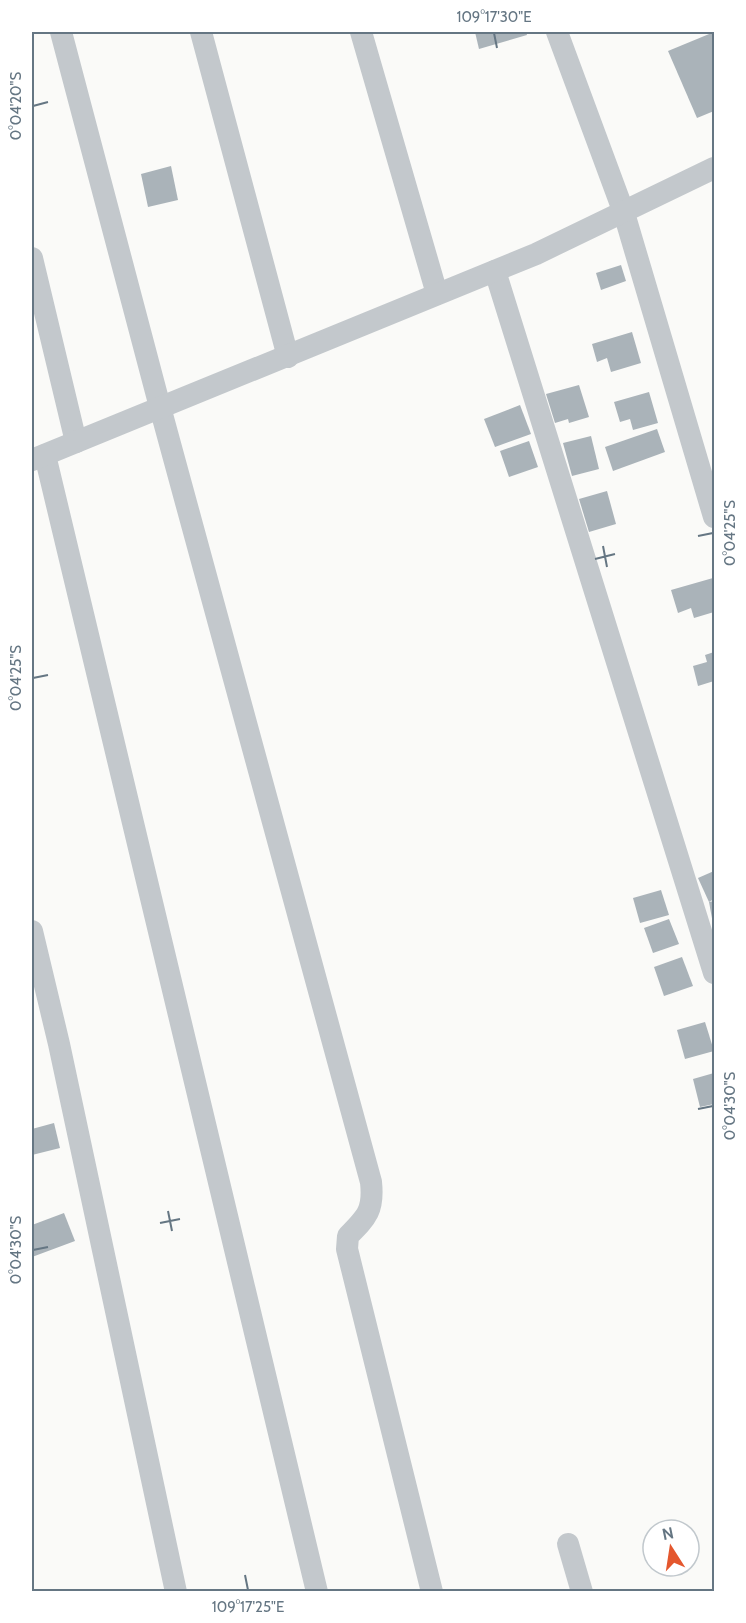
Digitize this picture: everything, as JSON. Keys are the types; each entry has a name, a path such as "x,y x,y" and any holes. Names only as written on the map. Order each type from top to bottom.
{"street":[{"path":"61,32 160,407 371,1182 373,1200 366,1217 348,1236 347,1249 432,1592"},
{"path":"201,32 288,357"},
{"path":"361,32 436,294"},
{"path":"557,32 624,213 714,517"},
{"path":"317,1592 38,458 495,271 624,213 714,168"},
{"path":"32,258 76,442"},
{"path":"495,271 714,973"},
{"path":"32,931 59,1044 176,1592"},
{"path":"568,1544 582,1592"}],"building":[{"path":"475,32 526,32 527,35 479,49"},
{"path":"714,32 714,111 697,118 668,51"},
{"path":"171,166 178,200 148,207 141,174"},
{"path":"621,265 626,281 601,290 596,273"},
{"path":"632,332 641,363 611,372 607,358 597,362 592,344"},
{"path":"579,385 589,417 569,423 568,419 555,423 546,394"},
{"path":"649,392 658,423 633,430 630,419 620,422 614,402"},
{"path":"520,405 531,434 495,447 484,419"},
{"path":"657,429 665,452 613,471 605,447"},
{"path":"591,436 599,469 572,476 563,443"},
{"path":"529,441 538,467 509,477 500,451"},
{"path":"607,491 616,524 589,532 579,499"},
{"path":"713,578 714,612 694,618 691,608 678,613 671,590"},
{"path":"714,652 714,681 698,686 693,666 707,662 705,655"},
{"path":"714,871 714,899 709,902 698,878"},
{"path":"661,890 669,915 640,923 633,898"},
{"path":"714,901 714,924 713,924 709,902"},
{"path":"669,919 679,944 653,953 644,928"},
{"path":"682,957 693,986 664,996 654,967"},
{"path":"705,1022 714,1051 685,1059 677,1030"},
{"path":"714,1073 714,1104 700,1107 693,1079"},
{"path":"54,1123 60,1148 32,1155 32,1129"},
{"path":"64,1213 75,1241 32,1257 32,1225"}]}
